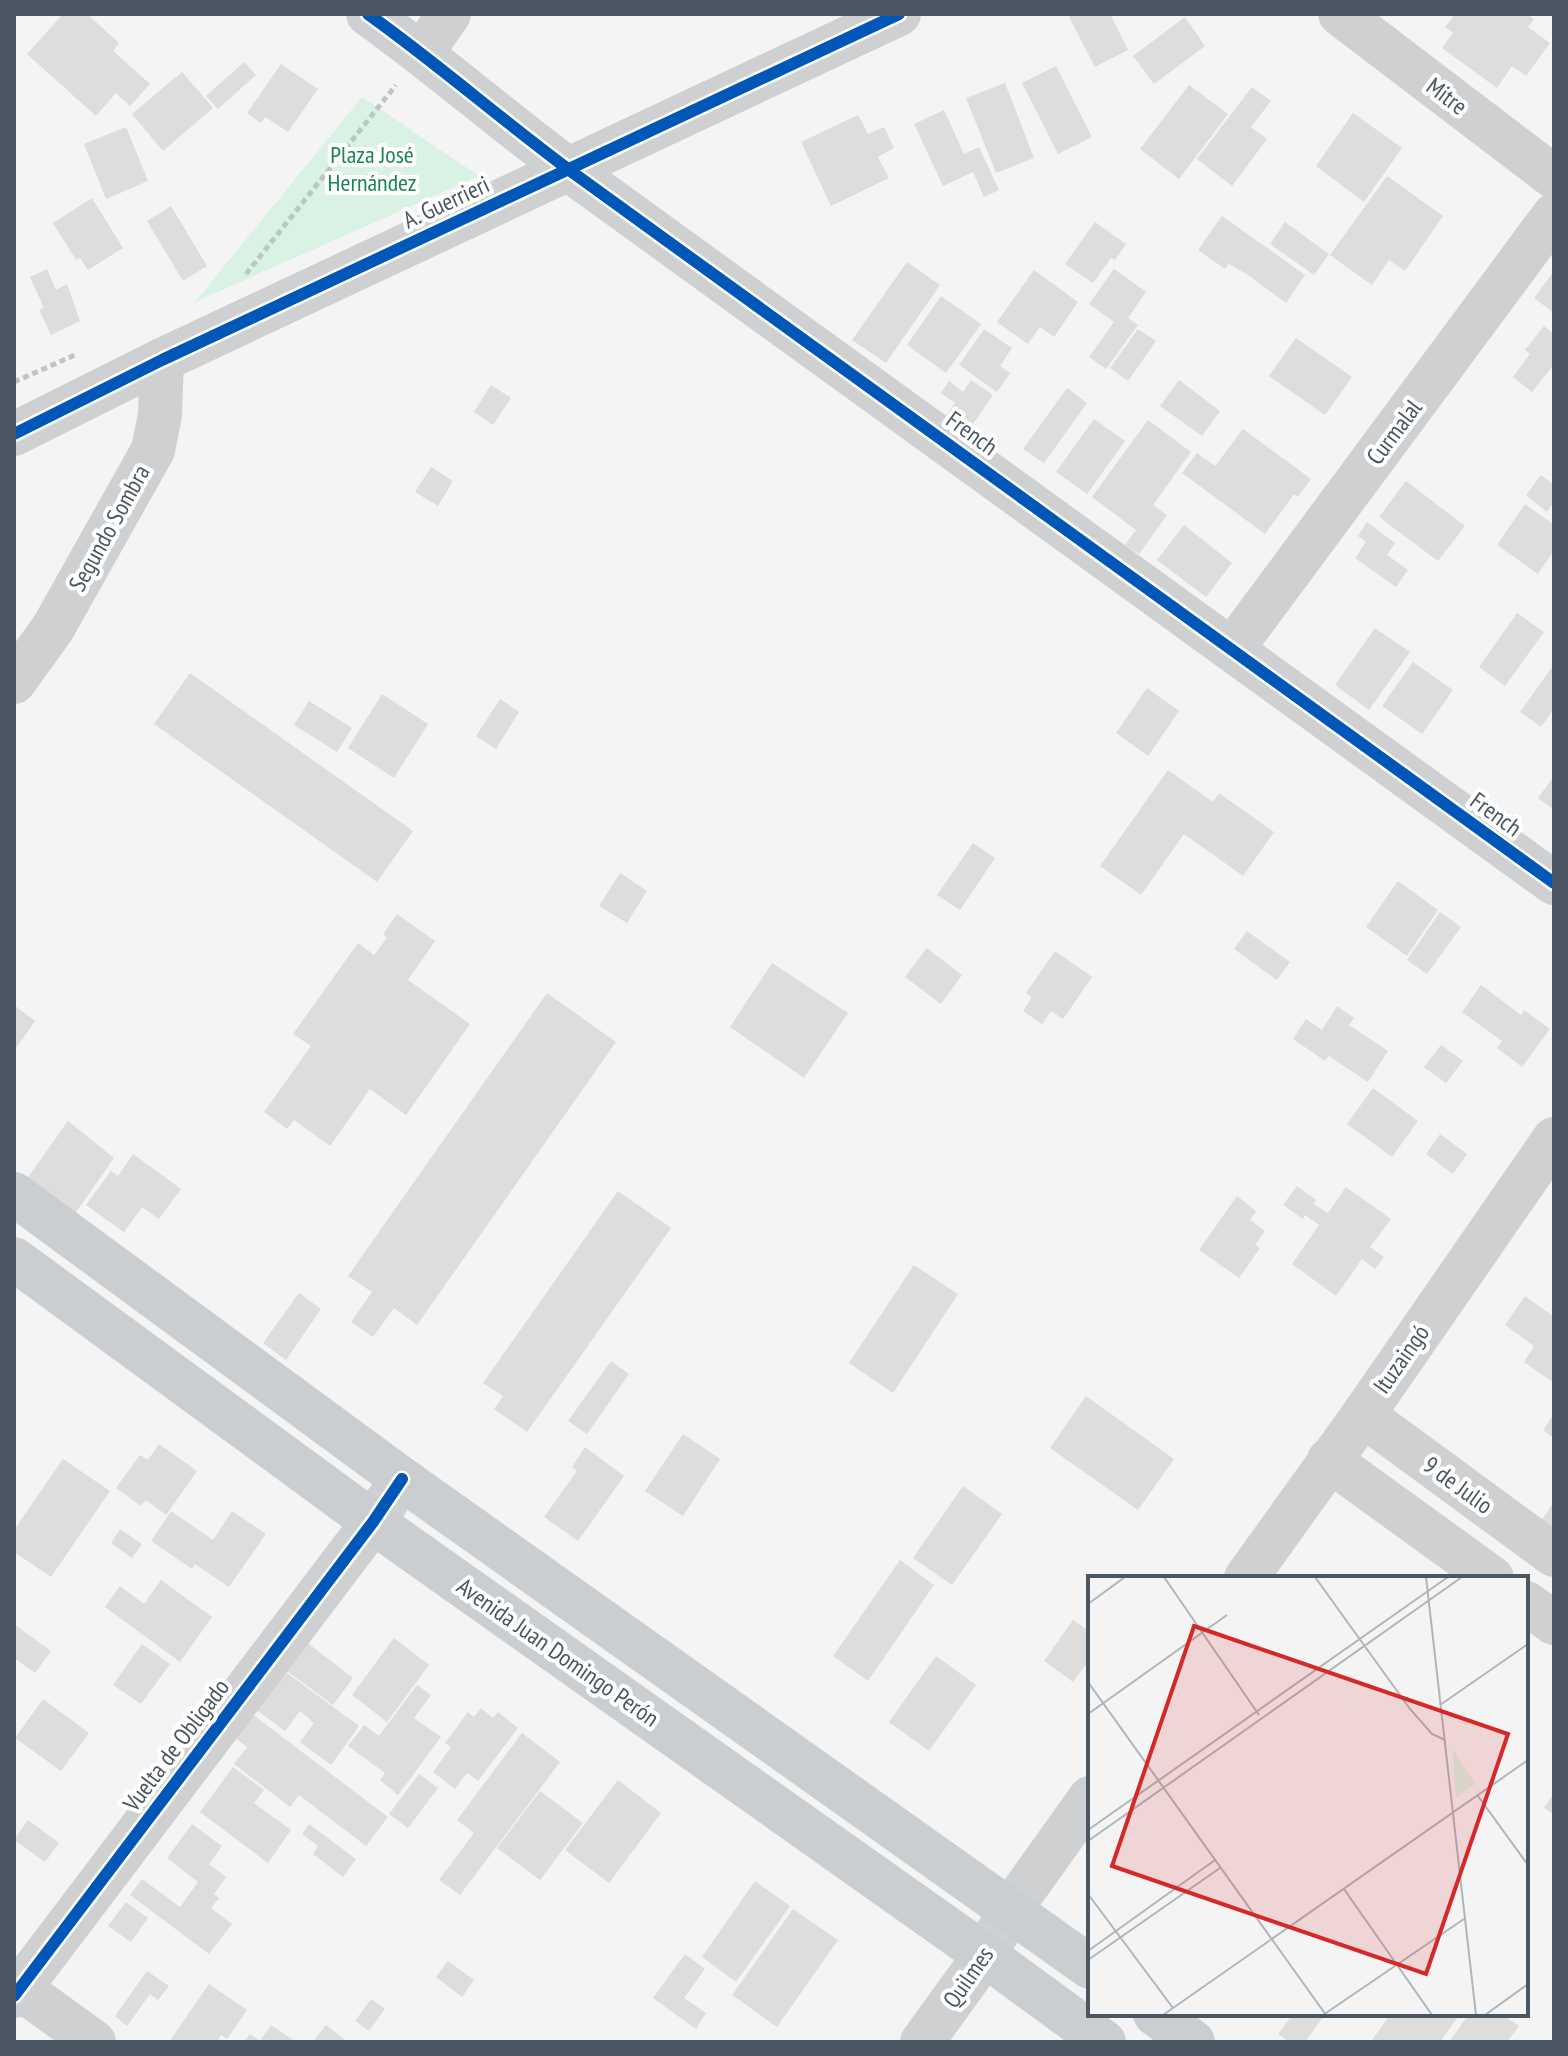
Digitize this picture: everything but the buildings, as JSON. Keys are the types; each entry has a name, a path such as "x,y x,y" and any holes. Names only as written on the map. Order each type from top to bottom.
{"main road":[{"name":"Avenida Juan Domingo Perón","path":"14,1194 402,1479 1088,1966"},
{"name":"Avenida Juan Domingo Perón","path":"14,1259 373,1522 1104,2042"},
{"path":"1158,2016 1193,2042"}],"street":[{"name":"French","path":"368,14 569,169 1554,883"},
{"path":"422,53 449,14"},
{"name":"A. Guerrieri","path":"14,434 162,360 899,14"},
{"name":"Mitre","path":"1340,14 1554,177"},
{"name":"Curmalal","path":"1233,648 1554,215"},
{"name":"Segundo Sombra","path":"14,682 53,628 153,450 160,415 162,360"},
{"name":"Ituzaingó","path":"1247,1576 1554,1139"},
{"name":"9 de Julio","path":"1363,1415 1554,1555"},
{"path":"1329,1460 1489,1576"},
{"name":"Vuelta de Obligado","path":"16,1989 373,1522 402,1479"},
{"path":"1528,1604 1554,1623"},
{"path":"1010,1910 1088,1801"},
{"name":"Quilmes","path":"922,2042 985,1955 1010,1910"},
{"path":"16,1989 94,2042"}],"path":[{"path":"239,283 422,53"},
{"path":"14,382 84,351"}],"green space":[{"name":"Plaza José Hernández","path":"362,97 479,176 195,302"}],"cycle path":[{"path":"368,14 572,172 1554,883"},
{"path":"14,434 162,360 899,14"},
{"path":"14,1996 373,1522 402,1479"}]}
